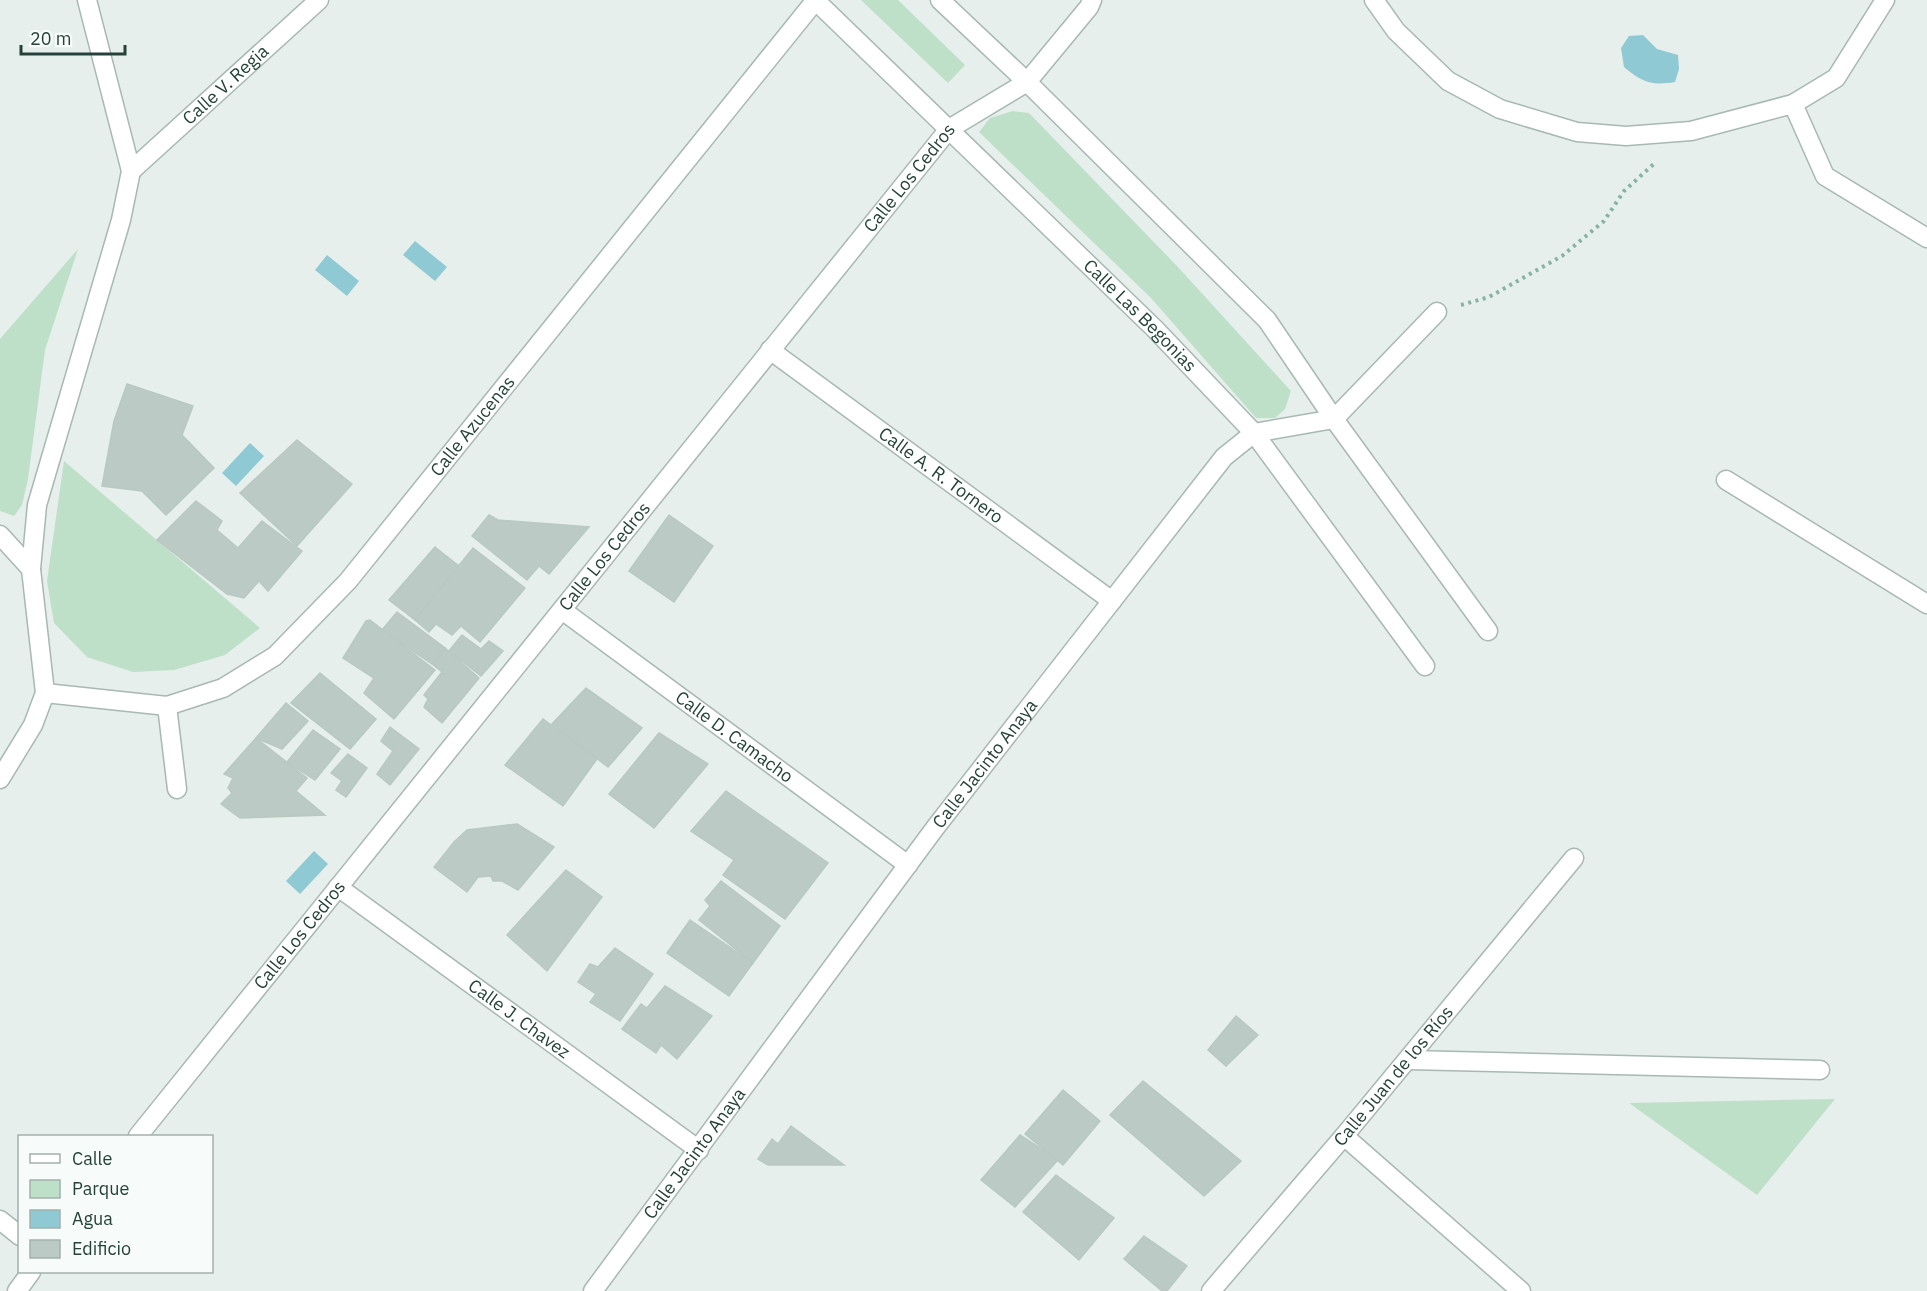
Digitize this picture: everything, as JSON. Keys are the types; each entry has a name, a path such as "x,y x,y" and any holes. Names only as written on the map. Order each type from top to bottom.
{"street":[{"path":"0,779 33,725 45,693 32,569 37,505 121,220 131,171 87,0"},
{"name":"Calle V. Regia","path":"131,171 319,0"},
{"name":"Calle Las Begonias","path":"815,0 1155,328 1254,433 1425,666"},
{"name":"Calle Azucenas","path":"45,693 167,706 223,688 274,656 348,581 815,0"},
{"path":"940,0 1027,82 1267,320 1334,419 1488,631"},
{"name":"Calle Los Cedros","path":"140,1135 949,129 1027,82 1089,7 1092,0"},
{"path":"1374,0 1396,31 1448,81 1500,109 1577,132 1626,136 1691,131 1793,104 1836,78 1885,0"},
{"path":"1793,104 1825,176 1927,238"},
{"path":"1334,419 1437,312"},
{"name":"Calle A. R. Tornero","path":"770,350 1112,601"},
{"name":"Calle Jacinto Anaya","path":"593,1291 908,865 1224,457 1254,433 1334,419"},
{"path":"1726,480 1927,604"},
{"path":"0,535 32,569"},
{"name":"Calle D. Camacho","path":"562,610 908,865"},
{"path":"167,706 177,789"},
{"name":"Calle Juan de los Ríos","path":"1211,1291 1408,1060 1574,858"},
{"name":"Calle J. Chavez","path":"338,887 699,1150"},
{"path":"1408,1060 1820,1070"},
{"path":"1344,1136 1521,1291"},
{"path":"0,1220 18,1234"},
{"path":"16,1291 30,1273"}],"path":[{"path":"1437,312 1489,297 1562,256 1604,221 1624,191 1657,161"}],"green space":[{"path":"861,0 898,0 965,65 948,83"},
{"path":"1013,111 1029,113 1177,266 1291,391 1285,409 1275,418 1256,418 1151,298 979,132 990,118"},
{"path":"78,249 45,350 28,479 22,505 14,516 0,511 0,339"},
{"path":"64,461 260,628 225,655 174,670 133,672 87,657 54,623 47,581"},
{"path":"1835,1099 1757,1195 1629,1103"}],"water":[{"path":"1643,35 1657,49 1678,55 1679,69 1675,82 1647,82 1624,67 1621,48 1629,36"},
{"path":"415,241 447,267 435,281 403,255"},
{"path":"327,255 359,281 347,296 315,270"},
{"path":"250,443 264,456 236,486 222,473"},
{"path":"314,851 328,864 300,894 286,881"}],"building":[{"path":"127,384 193,406 182,435 214,468 166,515 142,491 102,486 114,421"},
{"path":"297,440 352,484 297,546 240,493"},
{"path":"196,501 222,521 217,530 238,548 262,521 302,551 268,591 259,581 244,598 227,594 157,540"},
{"path":"489,515 498,520 589,527 549,574 539,566 527,580 472,536"},
{"path":"669,515 713,546 674,602 629,571"},
{"path":"435,547 459,566 415,620 389,600"},
{"path":"473,548 525,588 480,642 461,626 452,635 436,624 429,632 415,620"},
{"path":"397,612 445,648 432,664 382,630"},
{"path":"370,620 435,670 394,719 364,693 374,678 343,658 366,621"},
{"path":"462,635 481,649 489,641 503,651 481,676 449,651"},
{"path":"445,648 479,678 442,723 424,707 428,699 424,695 442,672 432,664"},
{"path":"320,673 376,719 350,749 291,703"},
{"path":"586,688 642,728 608,767 552,724"},
{"path":"286,703 308,721 282,749 256,738"},
{"path":"543,719 597,759 563,806 505,765"},
{"path":"390,727 419,749 390,785 377,774 393,751 381,741"},
{"path":"313,730 340,749 315,780 287,762"},
{"path":"659,733 708,764 654,828 609,794"},
{"path":"256,738 307,778 296,791 325,815 240,818 221,804 232,793 228,788 233,778 224,774"},
{"path":"348,754 367,768 346,797 336,790 342,781 331,773"},
{"path":"726,791 828,863 785,919 723,875 734,860 691,831"},
{"path":"517,824 554,847 518,890 502,881 493,881 491,876 478,877 467,892 434,867 467,830"},
{"path":"566,870 602,897 547,971 507,935"},
{"path":"721,881 780,926 753,963 699,920 710,906 705,900"},
{"path":"690,920 753,963 729,996 667,953"},
{"path":"615,948 653,974 620,1021 590,1002 596,994 578,982 590,964 598,967"},
{"path":"665,986 712,1016 677,1059 661,1045 656,1053 622,1029 641,1004 647,1008"},
{"path":"1236,1016 1258,1035 1226,1066 1208,1050"},
{"path":"1143,1081 1241,1161 1204,1196 1110,1115"},
{"path":"1063,1090 1100,1121 1063,1165 1025,1134"},
{"path":"791,1126 844,1165 768,1165 758,1159 772,1139 778,1144"},
{"path":"1020,1135 1058,1160 1015,1207 981,1180"},
{"path":"1056,1175 1114,1218 1079,1260 1023,1212"},
{"path":"1144,1236 1187,1266 1167,1291 1162,1291 1124,1259"}]}
